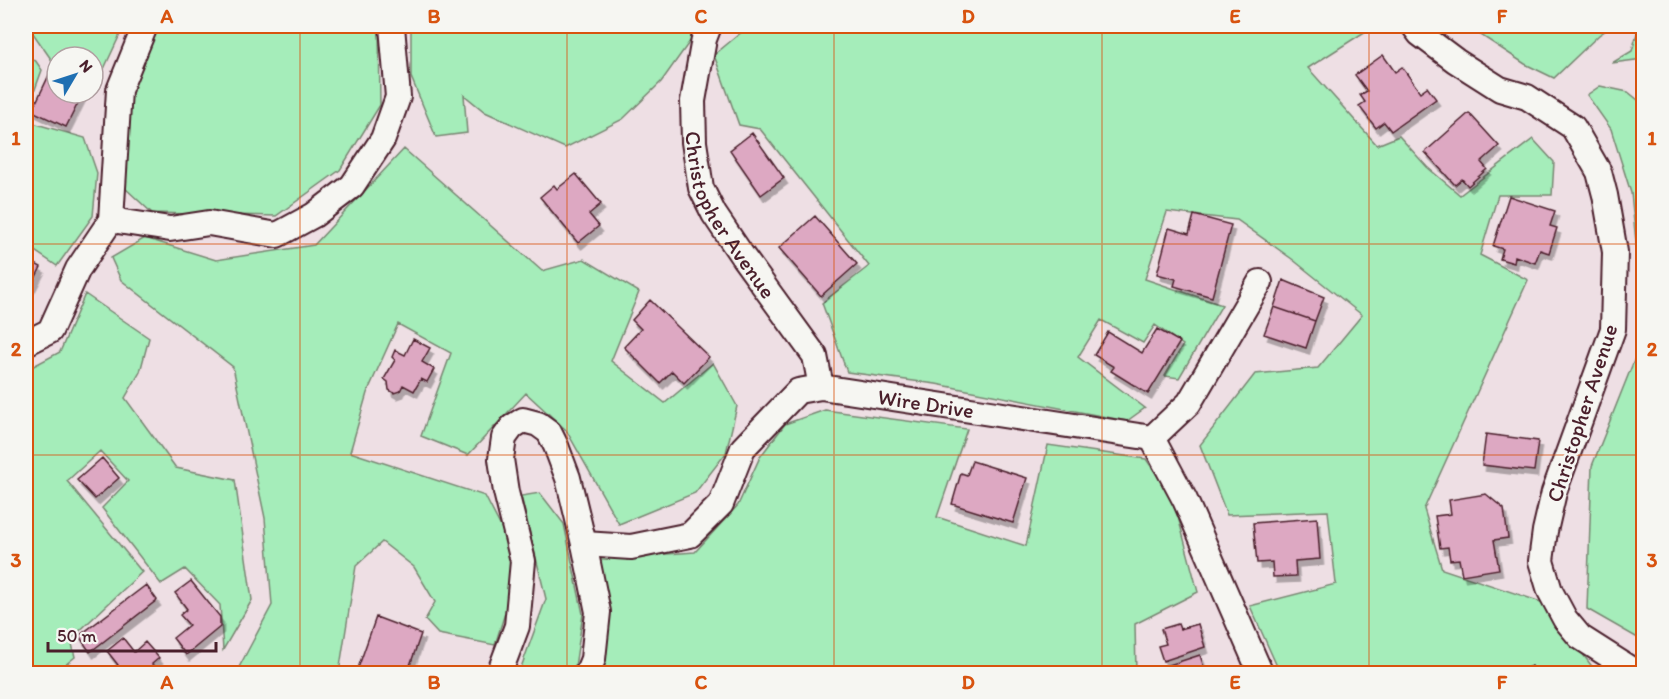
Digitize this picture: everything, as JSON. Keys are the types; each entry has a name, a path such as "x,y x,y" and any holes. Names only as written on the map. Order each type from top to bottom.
{"street":[{"path":"26,343 50,331 78,269 111,220 119,90 145,26"},
{"path":"111,220 170,229 208,223 277,235 314,214 352,186 383,139 398,97 392,26"},
{"name":"Christopher Avenue","path":"709,26 704,39 693,101 693,142 701,188 714,214 737,249 815,356 820,387"},
{"name":"Christopher Avenue","path":"1414,26 1420,34 1464,67 1500,89 1527,97 1573,127 1599,172 1615,252 1613,329 1554,492 1541,561 1550,591 1565,619 1580,637 1638,674"},
{"path":"1260,282 1189,403 1152,438 1185,500 1261,674"},
{"name":"Wire Drive","path":"584,544 631,547 690,535 721,504 743,448 798,391 820,387 1152,438"},
{"path":"499,674 517,626 522,561 501,459 504,438 512,427 523,420 537,424 549,432 568,478 598,612 593,659 587,674"}],"green space":[{"path":"28,26 124,26 105,67 105,45 45,45 45,50"},
{"path":"155,26 379,26 380,105 340,170 276,216 152,213 125,188 131,87"},
{"path":"411,26 694,26 693,37 661,82 623,119 565,148 485,112 464,95 467,133 436,137 411,77"},
{"path":"749,26 1374,26 1308,68 1377,145 1399,136 1427,167 1460,195 1533,139 1554,162 1552,195 1498,195 1480,255 1528,280 1424,509 1442,569 1544,603 1597,673 1280,673 1250,606 1336,584 1328,511 1227,515 1200,445 1255,374 1318,368 1362,315 1292,259 1237,220 1167,212 1145,279 1222,305 1179,378 1165,376 1183,345 1155,325 1143,343 1101,320 1078,357 1145,408 1127,421 936,384 847,372 822,303 869,266 760,129 739,125 714,55"},
{"path":"1467,26 1612,26 1599,35 1554,78 1525,64"},
{"path":"1639,26 1643,26 1643,59 1612,63 1632,51"},
{"path":"35,60 42,70 26,114 26,63"},
{"path":"1600,86 1628,92 1643,104 1644,310 1641,311 1631,193 1611,129 1587,95"},
{"path":"26,121 85,138 97,173 93,216 57,266 26,245"},
{"path":"404,149 542,271 584,259 639,292 611,361 665,403 713,363 737,406 726,453 695,493 619,524 566,430 526,393 468,455 421,436 451,353 398,324 367,393 350,452 485,496 504,533 515,581 495,645 438,634 425,620 435,602 414,567 382,542 356,566 339,673 236,673 272,605 265,518 233,367 121,280 111,258 145,238 216,260 314,245"},
{"path":"85,294 149,338 140,372 125,398 176,468 235,480 252,600 223,650 220,605 185,569 161,584 102,508 128,481 100,451 67,481 142,572 71,639 75,657 55,673 26,673 26,370 60,352"},
{"path":"1643,338 1644,641 1587,609 1592,466"},
{"path":"825,410 967,429 937,517 1026,546 1048,445 1146,459 1173,498 1198,592 1135,624 1136,673 599,673 595,559 695,552 738,505 760,457 785,424"},
{"path":"540,493 564,524 583,614 574,673 519,673 546,599 521,496"}],"building":[{"path":"1383,55 1395,72 1402,67 1420,92 1427,87 1436,99 1391,131 1384,122 1376,128 1359,106 1365,102 1360,95 1367,91 1355,75"},
{"path":"45,84 45,105 77,105 66,127 32,111"},
{"path":"1469,113 1499,146 1481,162 1487,169 1468,186 1462,179 1455,185 1425,152"},
{"path":"752,133 784,178 761,195 730,150"},
{"path":"576,174 601,204 589,214 599,226 578,243 540,197 554,185 557,189"},
{"path":"1509,196 1555,211 1550,226 1557,228 1549,253 1540,250 1535,263 1515,256 1514,263 1500,259 1503,249 1493,246"},
{"path":"1194,215 1231,225 1212,297 1174,286 1176,279 1157,274 1169,228 1189,234"},
{"path":"815,216 857,264 821,296 779,248"},
{"path":"26,259 41,267 26,296"},
{"path":"1283,280 1324,297 1315,321 1274,307"},
{"path":"650,300 709,357 684,383 672,371 660,383 624,347 641,329 632,320"},
{"path":"1274,307 1315,321 1306,348 1264,334"},
{"path":"1157,329 1180,342 1148,394 1111,371 1114,367 1094,355 1108,332 1142,353"},
{"path":"413,339 430,348 422,362 434,369 427,382 421,379 414,391 403,385 400,391 394,393 389,390 388,382 384,379 395,360 392,357 395,350 405,355"},
{"path":"1486,434 1538,441 1534,471 1482,465"},
{"path":"102,458 119,478 95,499 77,480"},
{"path":"972,461 1027,478 1013,523 952,504 961,473 967,475"},
{"path":"1486,494 1504,509 1508,538 1494,540 1499,569 1462,575 1459,559 1450,560 1448,547 1440,548 1435,516 1451,514 1449,500"},
{"path":"1317,518 1320,559 1295,561 1296,576 1273,577 1272,562 1257,563 1253,523"},
{"path":"191,581 220,617 220,627 186,655 173,638 189,625 180,615 187,609 175,593"},
{"path":"146,585 157,600 90,652 79,636"},
{"path":"376,617 421,634 407,674 356,674"},
{"path":"1178,624 1180,629 1198,624 1205,647 1163,661 1158,646 1166,644 1161,629"},
{"path":"123,638 134,652 145,642 159,658 152,664 160,674 108,674 118,665 107,651"},
{"path":"1200,655 1206,674 1172,674 1169,665"},
{"path":"1532,666 1535,674 1512,674 1512,673"}]}
